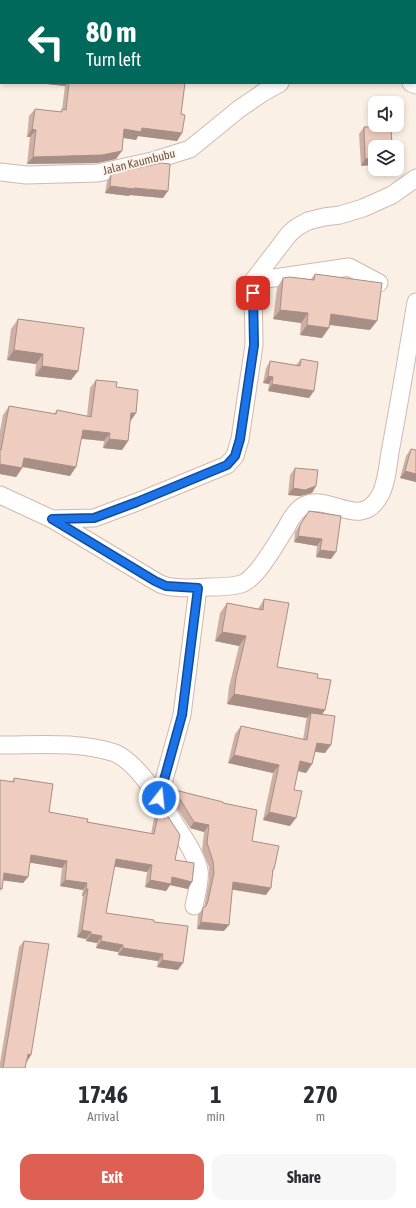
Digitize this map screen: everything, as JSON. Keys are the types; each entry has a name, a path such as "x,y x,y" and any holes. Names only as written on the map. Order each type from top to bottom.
{"street":[{"name":"Jalan Kaumbubu","path":"0,172 26,175 98,173 152,161 190,149 239,109 278,84"},
{"path":"52,519 94,518 227,465 235,456 240,439 254,345 253,281 289,234 297,227 308,221 340,215 363,208 392,195 416,178"},
{"path":"253,281 349,267 379,283"},
{"path":"0,495 52,519 155,581 166,586 198,588 242,584 254,575 268,556 291,519 301,507 307,504 317,503 356,512 370,508 379,497 384,483 394,434 416,302"},
{"path":"159,798 182,715 198,588"},
{"path":"0,745 71,745 97,749 117,754 135,768 159,798 192,851 199,870 194,906"}],"building":[{"path":"69,84 185,84 181,114 185,115 182,133 142,128 141,132 124,129 122,151 102,155 33,157 36,130 32,129 35,109 62,112 62,109 66,110"},
{"path":"364,127 368,127 368,132 391,132 392,140 368,140 368,159 365,159"},
{"path":"161,163 170,164 168,191 110,186 111,174"},
{"path":"315,274 382,283 377,321 331,314 329,328 307,325 308,313 280,310 283,278 290,277 314,280"},
{"path":"18,319 84,328 78,371 42,366 43,354 14,350"},
{"path":"301,359 318,362 314,391 272,384 273,377 268,376 270,361 300,366"},
{"path":"96,380 117,382 116,387 138,390 136,413 131,413 128,441 109,439 110,433 83,430 76,467 24,458 22,468 0,464 0,449 1,450 9,406 56,414 57,410 91,417"},
{"path":"411,449 416,450 416,474 405,471"},
{"path":"295,468 318,470 316,486 305,490 293,488"},
{"path":"309,511 341,516 336,552 320,550 322,539 298,536 300,525"},
{"path":"264,599 289,603 277,667 318,674 317,678 331,680 325,710 234,694 236,678 246,636 222,632 227,603 263,610"},
{"path":"311,713 335,716 331,745 317,743 312,764 300,761 294,790 302,791 296,818 269,812 279,765 234,755 241,726 307,740"},
{"path":"14,778 53,784 49,812 88,819 87,822 154,834 161,806 180,835 175,860 194,863 192,882 172,877 171,884 150,880 152,865 116,859 106,913 154,920 154,922 188,926 183,963 162,960 163,954 123,948 123,945 101,941 102,936 91,934 91,932 82,930 88,889 86,889 87,883 65,880 67,861 31,855 28,877 4,873 2,889 0,888 0,780 14,782"},
{"path":"175,790 223,803 257,810 252,841 279,846 273,869 271,888 233,882 229,925 201,922 203,908 206,906 208,901 214,873 213,861 207,843 209,825 194,822"},
{"path":"24,941 49,944 31,1055 28,1054 25,1068 3,1068"}],"route":[{"path":"159,798 182,715 198,588 166,586 155,581 52,519 94,518 227,465 235,456 240,439 254,345 253,293"}]}
